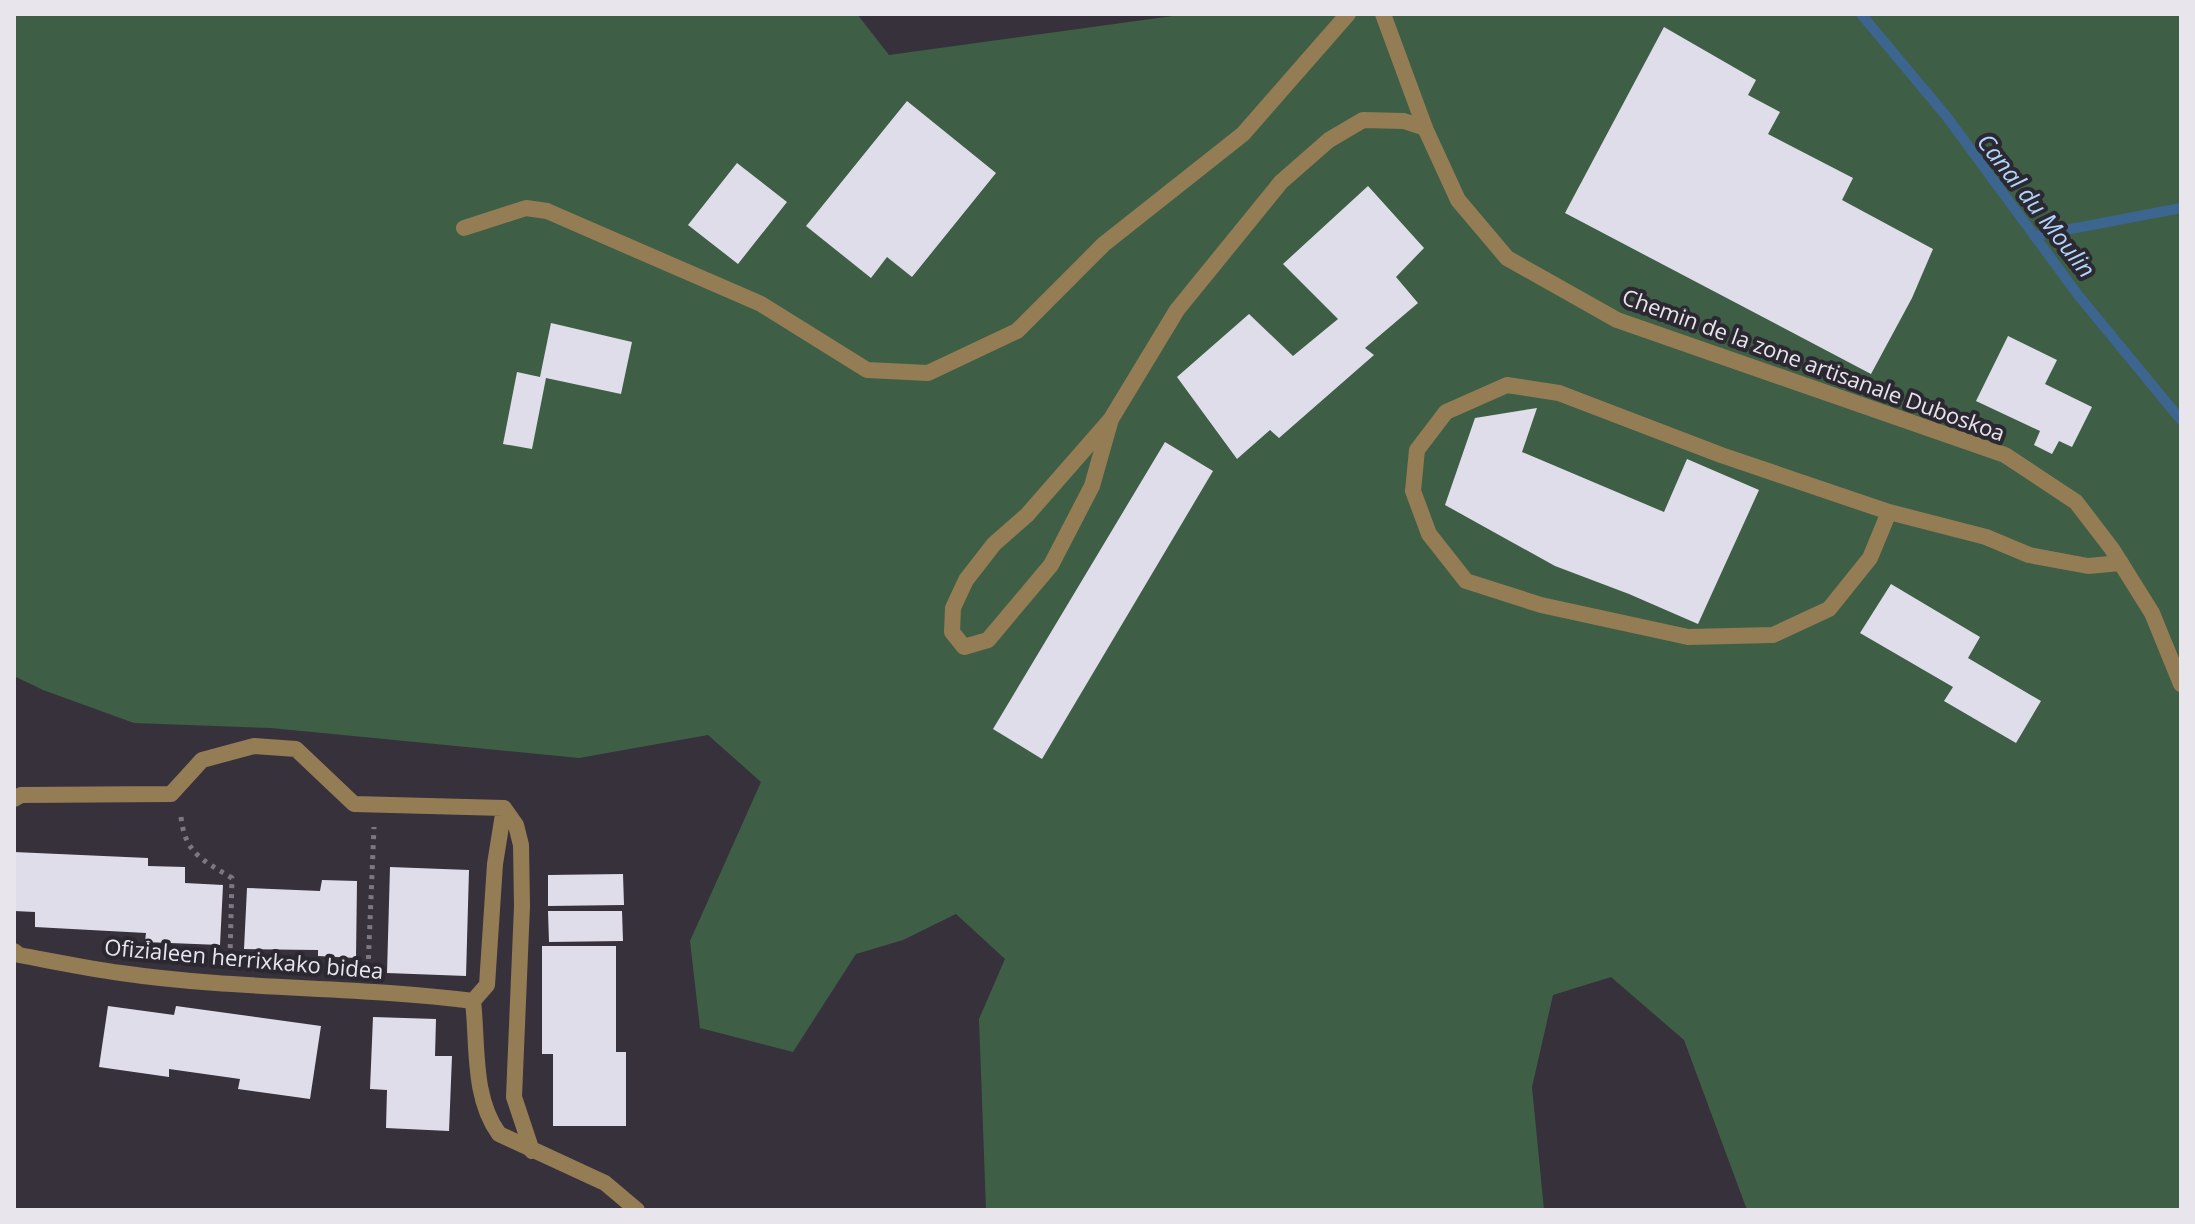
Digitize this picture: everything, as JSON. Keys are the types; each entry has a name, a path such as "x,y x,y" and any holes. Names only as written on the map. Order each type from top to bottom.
{"street":[{"path":"464,228 526,208 547,211 761,304 867,370 928,373 1017,331 1104,244 1243,134 1348,14"},
{"name":"Chemin de la zone artisanale Duboskoa","path":"1383,14 1425,128 1458,200 1507,258 1617,320 2005,455 2076,502 2121,563 2152,613 2181,684"},
{"path":"1111,419 1092,486 1051,565 988,640 964,647 952,632 953,608 966,580 994,544 1027,515 1111,419 1177,310 1281,182 1329,140 1363,120 1404,121 1425,128"},
{"path":"1889,512 1870,558 1829,609 1773,635 1688,637 1541,605 1466,581 1429,534 1413,491 1417,450 1446,412 1507,385 1559,393 1721,455 1889,512 1986,537 2029,555 2088,566 2121,563"},
{"path":"14,799 21,795 171,794 202,760 254,746 296,749 324,779 354,804 504,808"},
{"path":"504,808 495,864 487,985 473,1001 478,1075 489,1120 499,1134 605,1183 637,1210"},
{"path":"504,808 516,825 521,845 522,906 514,1097 532,1151"},
{"name":"Ofizialeen herrixkako bidea","path":"14,951 19,955 122,973 473,1001"}],"path":[{"path":"155,796 180,816 187,845 202,860 232,878 229,982"},
{"path":"367,991 375,806"}],"green space":[{"path":"14,14 857,14 889,55 1187,14 2181,14 2181,1210 1747,1210 1684,1040 1611,977 1553,995 1532,1087 1544,1210 986,1210 979,1019 1005,959 956,914 903,940 856,954 793,1052 700,1028 690,941 761,782 708,735 579,758 271,728 134,723 43,690 14,676"}],"building":[{"path":"1664,27 1756,80 1748,95 1780,112 1768,134 1853,178 1842,200 1933,249 1912,298 1871,374 1565,213"},
{"path":"907,101 996,173 912,277 887,257 871,278 806,226"},
{"path":"737,163 787,202 738,264 688,225"},
{"path":"1368,186 1424,248 1396,277 1418,303 1365,348 1374,355 1279,438 1270,430 1237,459 1177,377 1249,314 1293,356 1338,319 1283,264"},
{"path":"551,323 632,342 621,394 546,378 532,449 503,444 517,372 540,377"},
{"path":"2008,336 2057,360 2045,384 2092,407 2072,447 2059,441 2052,454 2034,445 2040,431 1976,401"},
{"path":"1537,408 1522,452 1664,512 1687,459 1759,490 1698,624 1555,566 1445,505 1475,418"},
{"path":"1165,442 1213,471 1042,759 993,729"},
{"path":"1891,584 1980,637 1968,658 2041,701 2016,743 1944,701 1953,687 1860,633"},
{"path":"14,852 148,858 148,866 185,867 185,883 223,885 220,945 145,942 146,933 35,927 35,912 14,911"},
{"path":"390,867 469,870 466,976 387,973"},
{"path":"623,874 624,905 548,906 548,875"},
{"path":"322,880 357,881 356,958 318,956 318,950 244,949 247,888 320,891"},
{"path":"548,911 622,911 623,941 549,942"},
{"path":"542,946 616,946 616,1052 626,1052 626,1126 553,1126 553,1054 542,1054"},
{"path":"108,1006 174,1015 176,1006 321,1026 310,1099 238,1089 240,1079 169,1069 169,1077 99,1067"},
{"path":"373,1017 436,1019 435,1056 452,1056 449,1131 386,1128 387,1090 370,1089"}],"waterway":[{"name":"Canal du Moulin","path":"1861,14 1947,117 2078,295 2181,420"},
{"path":"2034,236 2181,208"}]}
